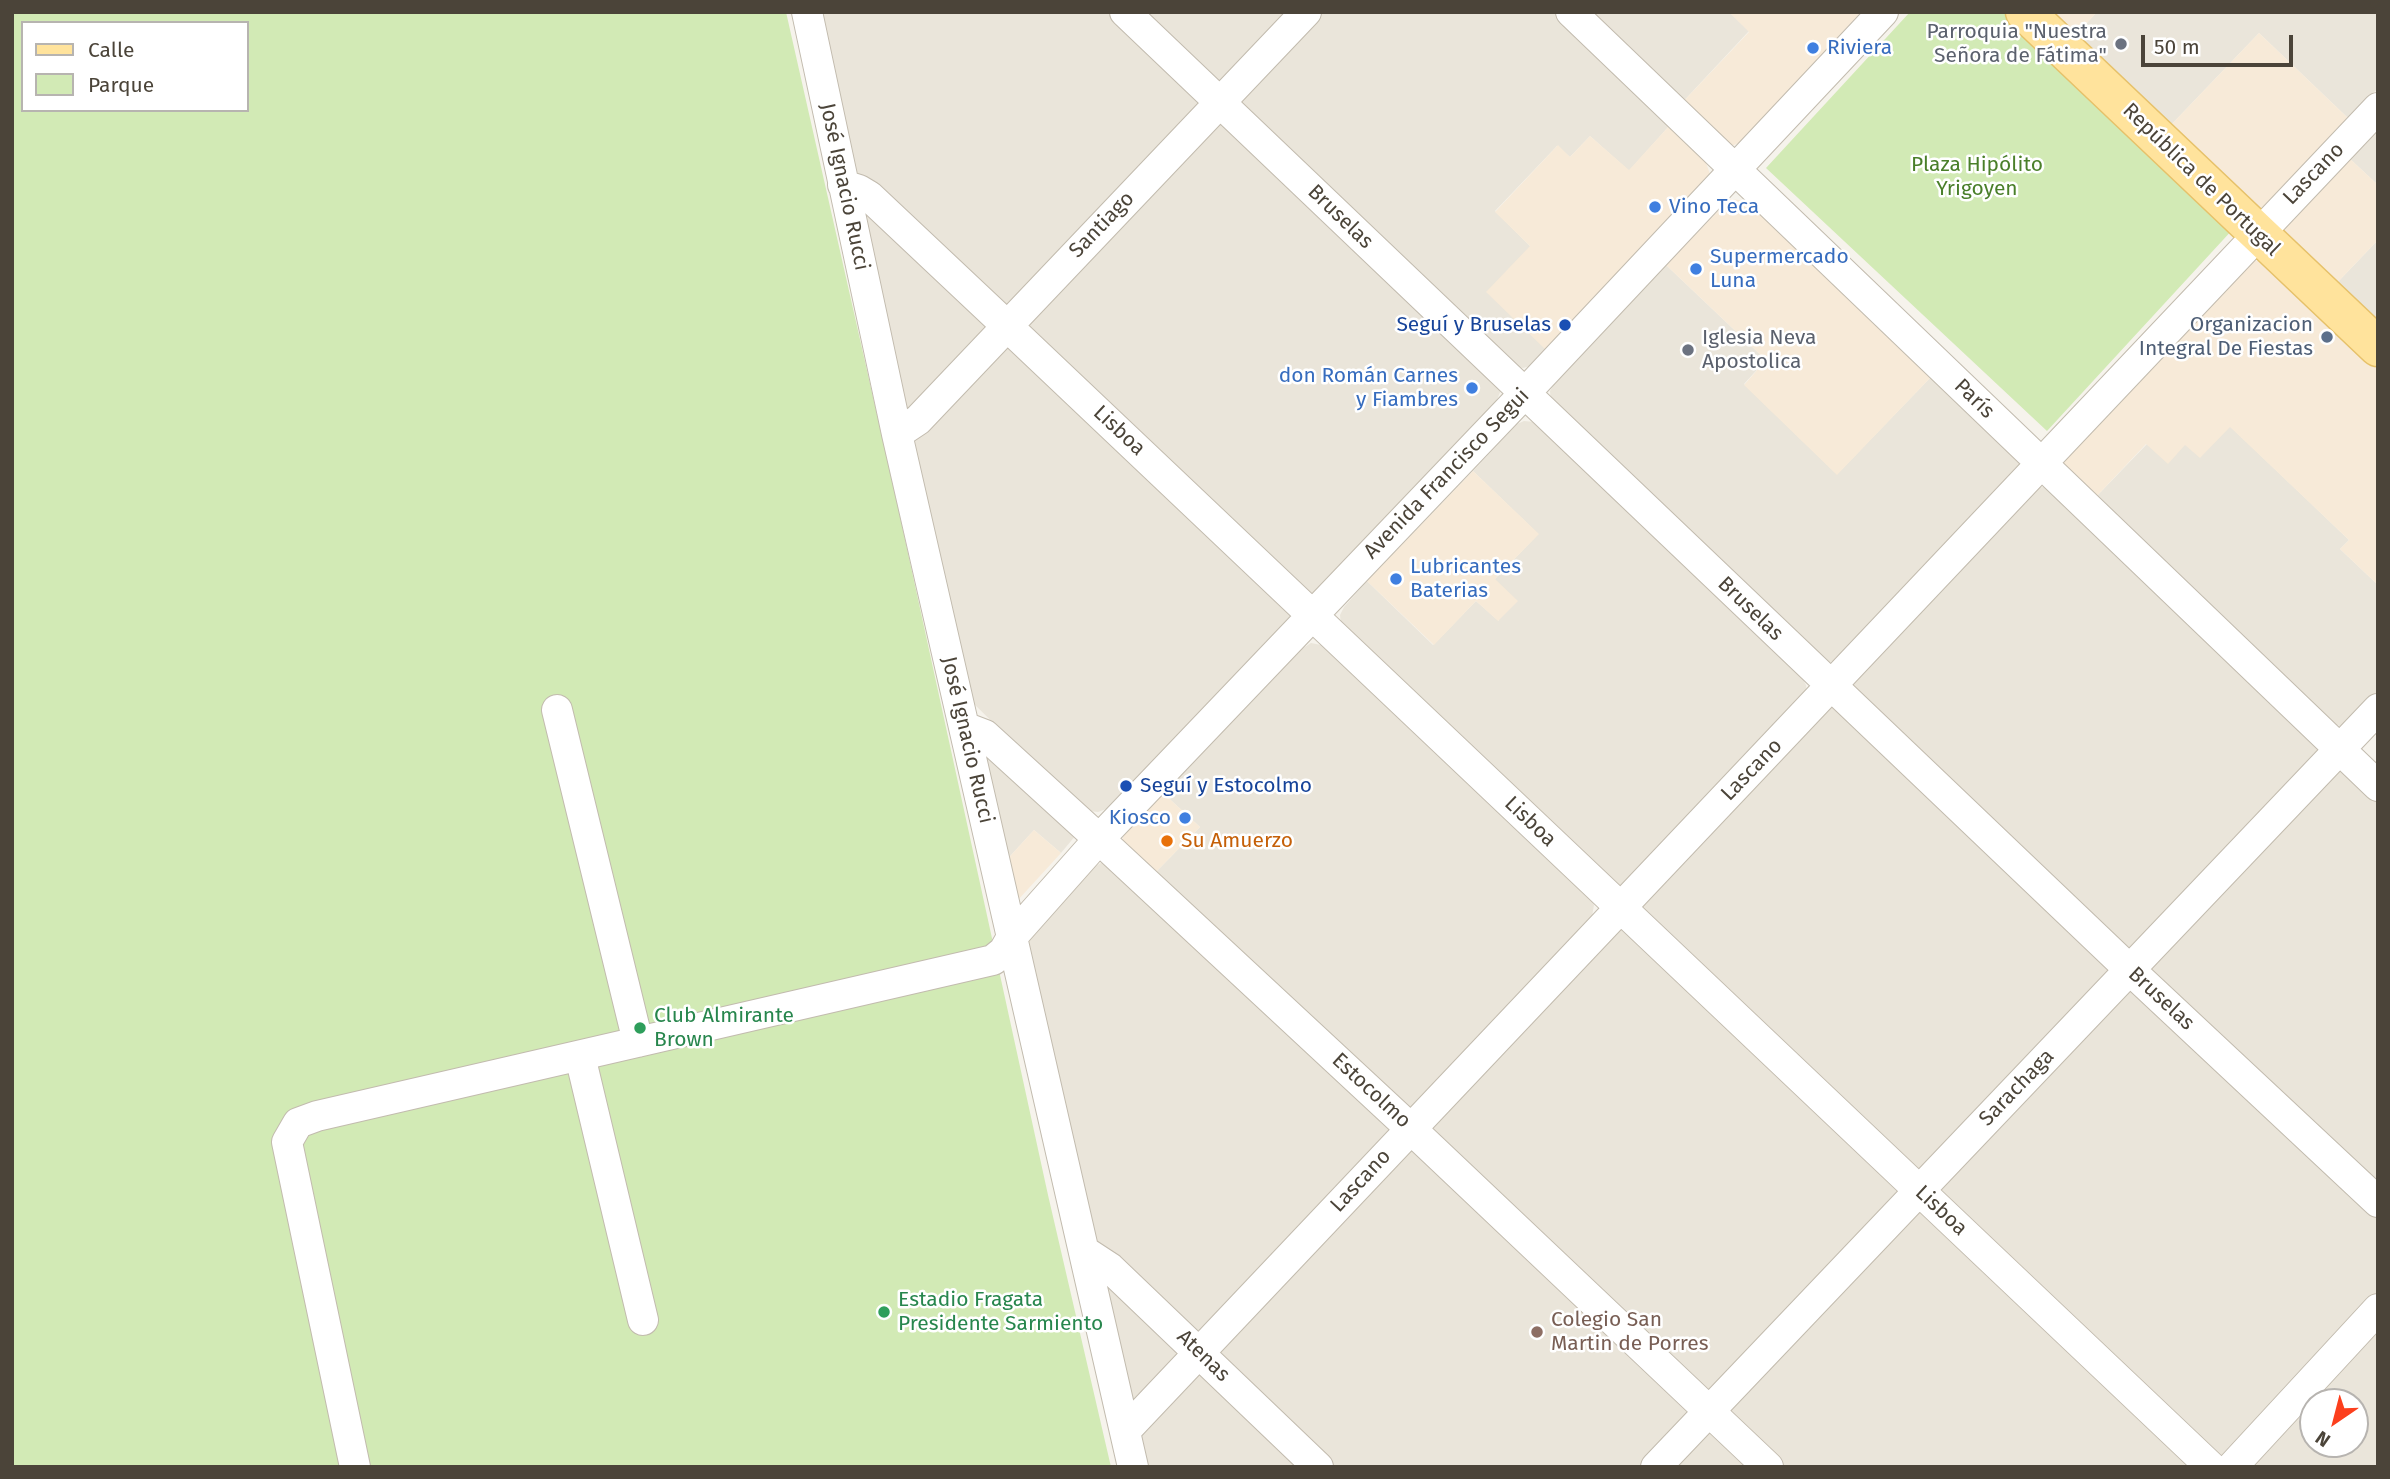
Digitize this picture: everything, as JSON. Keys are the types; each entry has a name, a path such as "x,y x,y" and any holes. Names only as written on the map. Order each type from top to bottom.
{"main road":[{"name":"República de Portugal","path":"2025,12 2378,347"}],"street":[{"name":"José Ignacio Rucci","path":"807,12 897,434 1133,1467"},
{"name":"Bruselas","path":"1125,12 1832,687 2378,1202"},
{"name":"Santiago","path":"897,434 918,420 1306,12"},
{"name":"París","path":"1571,12 2378,786"},
{"name":"Avenida Francisco Segui","path":"355,1467 287,1142 298,1123 317,1116 993,960 1004,951 1012,937 1099,839 1524,394 1883,12"},
{"name":"Lascano","path":"1125,1431 2378,108"},
{"name":"Lisboa","path":"843,185 859,190 869,197 1006,325 2211,1467"},
{"name":"Sarachaga","path":"1656,1467 2378,709"},
{"path":"557,710 638,1042"},
{"name":"Estocolmo","path":"964,727 985,735 1099,839 1410,1128 1768,1467"},
{"path":"580,1056 643,1320"},
{"name":"Atenas","path":"1084,1251 1110,1268 1318,1467"},
{"path":"2232,1467 2378,1309"}],"shaded area":[{"path":"810,12 1288,12 1207,96 1501,390 1496,402 1109,808 1098,812 1078,806 971,701"},
{"path":"1318,12 1555,12 1670,125 1629,171 1590,136 1570,157 1557,146 1495,211 1530,246 1547,351 1534,365 1523,368 1512,365 1241,106 1240,99"},
{"path":"1583,12 1729,12 1749,31 1679,106"},
{"path":"1729,12 1861,12 1745,140 1734,145 1721,145 1679,106 1749,32"},
{"path":"2047,12 2097,12 2074,37"},
{"path":"2097,12 2378,12 2378,88 2349,119 2259,33 2169,127 2074,37"},
{"path":"2259,33 2349,119 2266,208 2258,210 2169,127"},
{"path":"1670,125 1705,160 1710,174 1547,351 1486,292 1530,246 1495,212 1558,145 1570,157 1590,136 1629,170"},
{"path":"2378,126 2378,185 2348,157"},
{"path":"2348,157 2378,185 2378,240 2335,285 2283,236 2283,226"},
{"path":"1730,199 1749,201 1932,376 1837,475 1744,385 1766,360 1666,265"},
{"path":"2378,240 2378,326 2335,285"},
{"path":"2249,261 2261,261 2272,268 2378,369 2378,585 2340,549 2349,540 2230,427 2200,458 2185,445 2168,464 2146,444 2094,499 2061,468 2064,452"},
{"path":"1666,265 1766,360 1744,384 1837,474 1932,376 2018,457 2020,468 1836,660 1827,663 1551,404 1550,391 1556,381"},
{"path":"1524,421 1544,427 1799,672 1806,685 1807,692 1622,886 1614,887 1341,625 1340,615 1344,607 1367,581 1433,645 1476,601 1499,621 1495,579 1538,534 1473,471 1517,424"},
{"path":"2230,426 2349,540 2340,549 2378,585 2378,694 2350,723 2340,726 2332,724 2094,499 2147,444 2186,445"},
{"path":"1473,471 1539,534 1495,579 1518,601 1498,621 1476,601 1434,645 1367,581"},
{"path":"2035,488 2056,490 2378,796 2378,1467 1143,1467 1027,942 1094,867 1101,863 1110,864 1408,1141"},
{"path":"1311,643 1331,647 1591,896 1594,905 1591,922 1414,1108 1403,1107 1153,875 1200,827 1162,792 1300,650"},
{"path":"988,757 1076,835 1061,853 1034,830 1002,865 983,762"},
{"path":"1162,792 1200,827 1153,875 1122,841 1126,829"},
{"path":"1034,830 1061,853 1018,900 1002,865"}],"green space":[{"path":"12,12 786,12 899,512 1048,1195 1111,1467 12,1467"},
{"name":"Plaza Hipólito Yrigoyen","path":"1910,12 2003,12 2234,228 2047,431 1766,168"}],"place":[{"name":"Parroquia \"Nuestra Señora de Fátima\"","path":"2121,44"},
{"name":"Riviera","path":"1813,48"},
{"name":"Vino Teca","path":"1655,207"},
{"name":"Supermercado Luna","path":"1696,269"},
{"name":"Seguí y Bruselas","path":"1565,325"},
{"name":"Organizacion Integral De Fiestas","path":"2327,337"},
{"name":"Iglesia Neva Apostolica","path":"1688,350"},
{"name":"don Román Carnes y Fiambres","path":"1472,388"},
{"name":"Lubricantes Baterias","path":"1396,579"},
{"name":"Seguí y Estocolmo","path":"1126,786"},
{"name":"Kiosco","path":"1185,818"},
{"name":"Su Amuerzo","path":"1167,841"},
{"name":"Club Almirante Brown","path":"640,1028"},
{"name":"Estadio Fragata Presidente Sarmiento","path":"884,1312"},
{"name":"Colegio San Martin de Porres","path":"1537,1332"}]}
